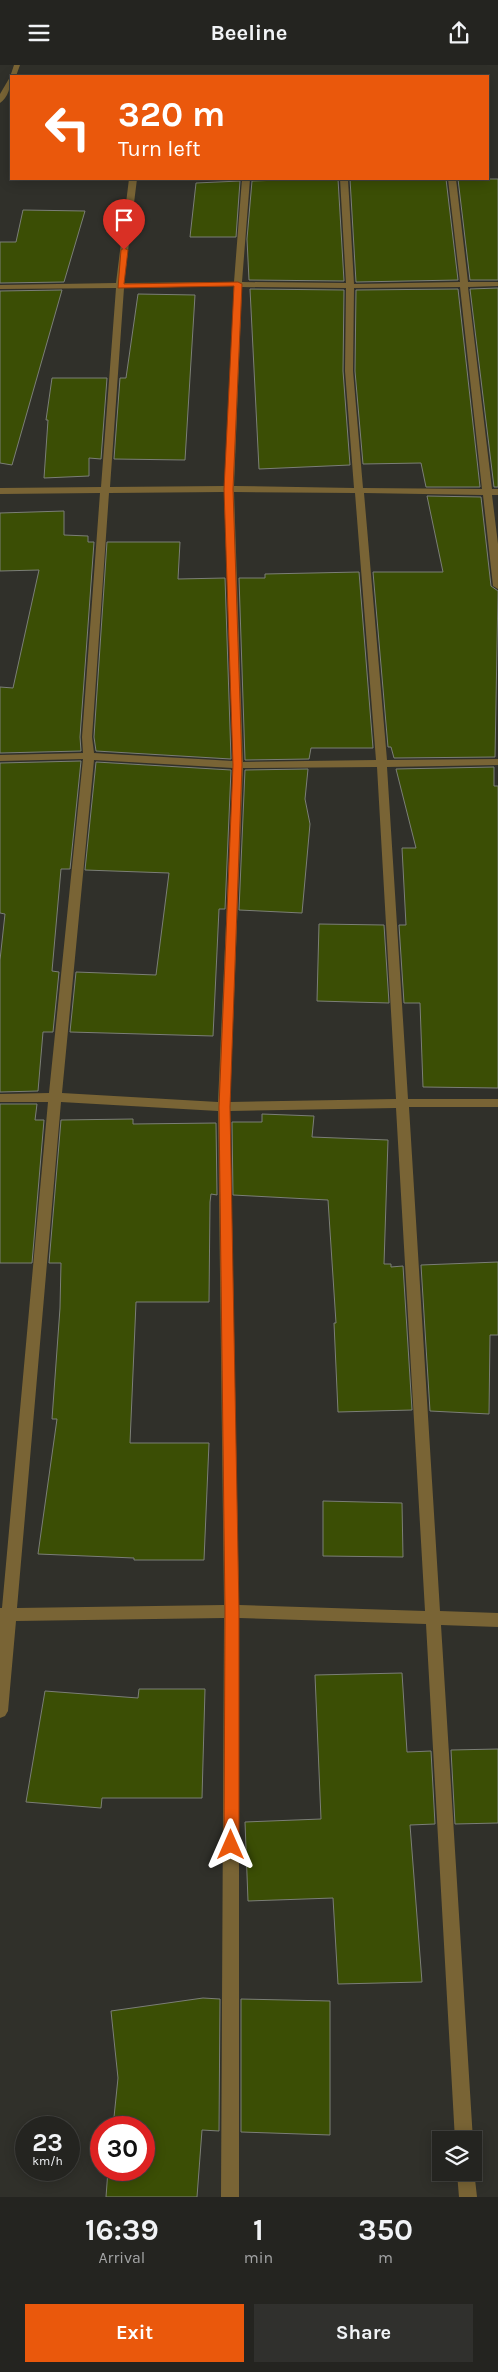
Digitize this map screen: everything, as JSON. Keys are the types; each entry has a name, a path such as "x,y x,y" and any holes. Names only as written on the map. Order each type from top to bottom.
{"street":[{"path":"0,101 10,84"},
{"path":"0,1711 5,1615 89,756 87,737 120,286 133,180"},
{"path":"230,2197 232,1611 224,1107 238,765 228,489 238,284 246,180"},
{"path":"344,180 350,286 349,371 382,764 463,2131"},
{"path":"452,180 498,586"},
{"path":"0,287 238,284 350,286 498,284"},
{"path":"0,491 228,489 498,492"},
{"path":"0,757 89,756 238,765 498,761"},
{"path":"0,1098 55,1097 224,1107 498,1103"},
{"path":"5,1615 232,1611 498,1621"},
{"path":"467,2181 468,2197"}],"building":[{"path":"498,179 498,280 470,280 458,180"},
{"path":"338,180 344,281 249,280 247,239 252,181"},
{"path":"350,180 446,180 458,280 356,282"},
{"path":"240,181 236,237 190,237 196,183"},
{"path":"23,210 85,211 64,282 0,283 0,242 16,242"},
{"path":"498,288 498,487 494,487 470,289"},
{"path":"250,289 344,290 343,371 350,465 259,469"},
{"path":"458,289 480,487 426,487 421,463 363,464 355,371 356,290"},
{"path":"62,290 12,465 0,463 0,291"},
{"path":"138,294 195,295 185,460 114,459 120,378 126,378"},
{"path":"52,378 107,378 101,459 89,458 89,476 44,478 48,420 46,420"},
{"path":"427,496 481,497 491,586 498,591 495,757 394,758 391,747 388,747 373,572 443,572"},
{"path":"64,511 64,535 88,536 88,542 94,542 80,737 81,751 0,753 0,687 13,688 39,570 0,571 0,513"},
{"path":"107,542 180,542 178,579 225,578 231,759 96,751 94,737"},
{"path":"359,572 373,748 311,748 309,759 245,760 239,578 265,578 265,574"},
{"path":"81,761 70,869 61,869 52,971 59,972 53,1032 43,1032 38,1091 0,1092 0,960 5,914 0,913 0,763"},
{"path":"96,762 231,770 225,909 219,909 213,1036 70,1032 76,972 156,975 169,873 85,870"},
{"path":"494,767 494,786 498,786 498,1088 423,1087 420,1003 404,1003 399,925 406,925 402,848 416,848 396,769"},
{"path":"308,769 305,799 310,824 302,913 239,910 245,770"},
{"path":"319,924 384,925 389,1003 317,1001"},
{"path":"0,1104 37,1104 35,1120 44,1120 32,1263 0,1263"},
{"path":"262,1114 314,1116 312,1137 388,1140 384,1264 391,1264 391,1267 403,1266 412,1410 338,1412 334,1323 336,1323 328,1200 233,1195 232,1122 262,1122"},
{"path":"133,1119 133,1124 216,1123 217,1195 211,1194 210,1202 209,1302 136,1302 130,1443 209,1443 204,1560 134,1560 134,1558 38,1554 57,1419 52,1419 60,1308 61,1263 49,1263 61,1120"},
{"path":"498,1262 498,1335 490,1335 489,1414 430,1411 421,1265"},
{"path":"323,1501 402,1503 403,1557 323,1556"},
{"path":"402,1673 407,1752 431,1751 435,1824 410,1825 422,1982 338,1984 333,1898 248,1901 245,1822 321,1819 315,1675"},
{"path":"139,1689 205,1689 202,1798 102,1798 101,1808 26,1802 45,1691 138,1698"},
{"path":"498,1749 498,1823 455,1824 451,1750"},
{"path":"203,1998 220,1999 219,2131 202,2130 197,2197 106,2197 107,2181 155,2181 155,2116 114,2116 118,2078 111,2011"},
{"path":"241,1999 330,2001 330,2135 241,2132"}],"route":[{"path":"124,250 120,286 238,284 228,489 238,765 224,1107 232,1611 231,1845"}]}
